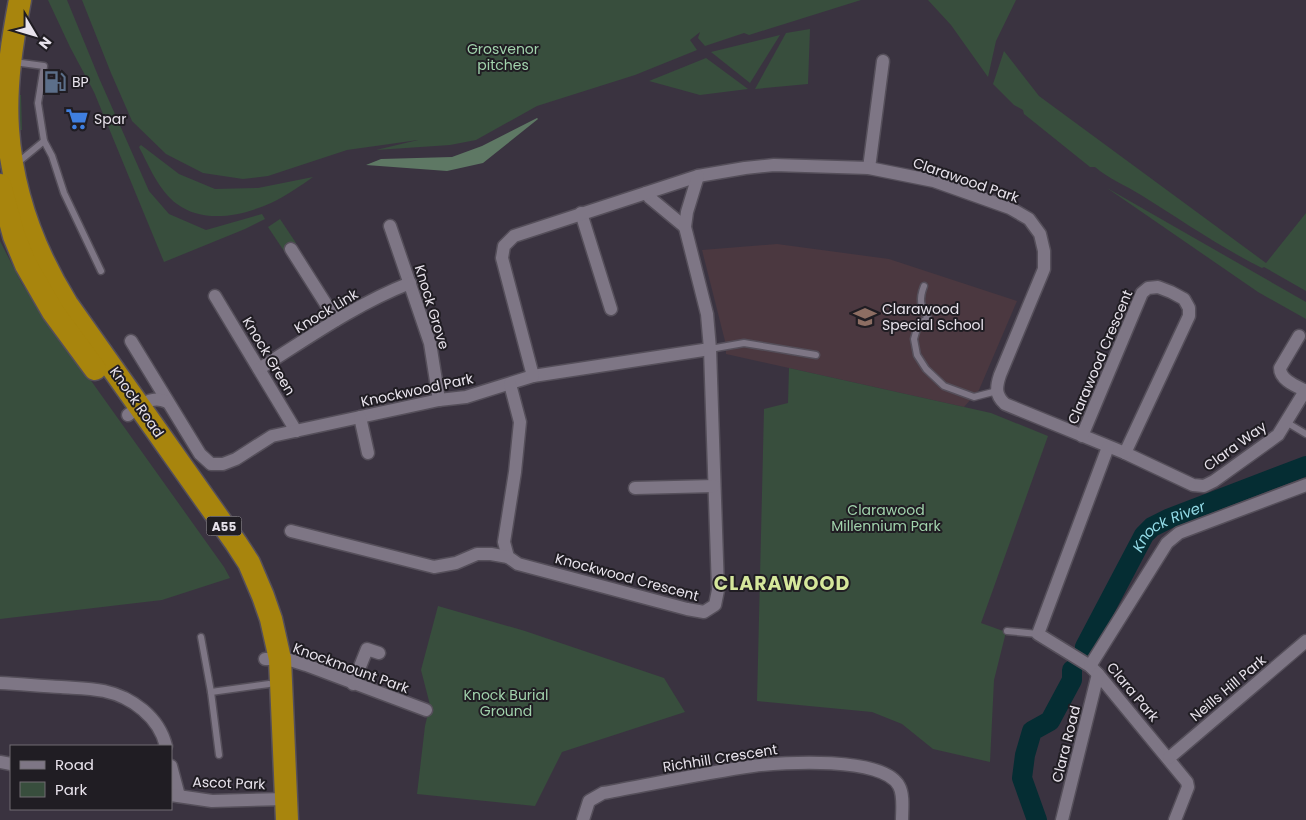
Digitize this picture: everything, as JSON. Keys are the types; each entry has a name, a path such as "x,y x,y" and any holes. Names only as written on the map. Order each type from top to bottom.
{"highway":[{"name":"Knock Road","path":"20,0 10,60 8,129 19,195 42,262 134,411"},
{"name":"Knock Road","path":"0,184 5,220 26,264 53,312 134,411 249,563 271,619 286,809"},
{"name":"Knock Road","path":"273,659 269,684 286,809"}],"street":[{"path":"869,168 883,61"},
{"name":"Clarawood Park","path":"533,376 502,258 504,246 514,236 698,176 774,165 869,168 934,181 1010,208 1029,218 1040,234 1044,251 1044,269 1000,375 996,387 997,391"},
{"name":"Knockwood Crescent","path":"291,531 434,567 456,563 477,554 508,557 518,564 686,609 704,612 715,605 718,590 710,349 707,314 685,227 687,212 698,176"},
{"path":"646,193 685,227"},
{"path":"581,213 611,309"},
{"name":"Knock Grove","path":"390,226 430,342 439,400"},
{"path":"291,249 336,320"},
{"name":"Knock Link","path":"259,369 336,320 410,283"},
{"name":"Clarawood Crescent","path":"1082,436 1142,293 1148,288 1158,287 1184,299 1189,308 1189,316 1126,453"},
{"name":"Knock Green","path":"215,296 296,431"},
{"name":"Clara Way","path":"1108,446 1193,485 1204,486 1214,481 1278,435 1305,391 1284,378 1280,373 1280,368 1299,336"},
{"name":"Knockwood Park","path":"131,341 200,454 211,464 223,464 236,459 272,436 439,400 466,397 533,376 710,349"},
{"path":"508,557 504,542 515,472 520,422 510,384"},
{"path":"997,391 999,398 1005,404 1108,446 1038,634"},
{"path":"134,411 153,398 167,402"},
{"path":"360,417 368,453"},
{"name":"Clara Road","path":"1062,820 1094,670 1166,543 1179,533 1306,485"},
{"path":"635,488 714,486"},
{"name":"Clara Park","path":"1038,634 1094,670 1187,782 1188,787 1175,820"},
{"name":"Neills Hill Park","path":"1168,758 1306,641"},
{"path":"353,684 367,649 378,653"},
{"name":"Knockmount Park","path":"273,659 287,659 306,665 426,710"},
{"path":"0,683 103,690 120,696 136,704 148,714 158,726 166,745"},
{"name":"Richhill Crescent","path":"583,820 589,801 603,793 753,766 794,763 857,765 886,774 899,786 902,820"},
{"path":"172,773 175,795"},
{"name":"Ascot Park","path":"175,795 286,809"}],"lane":[{"path":"10,60 24,64 44,66 38,103 44,141 52,156 64,192 101,271"},
{"path":"14,166 44,141"},
{"path":"924,286 920,296 921,308 928,318 918,325 914,339 917,355 926,369 944,386 974,397 997,391"},
{"path":"710,349 744,343 816,355"},
{"path":"1286,422 1306,434"},
{"path":"1007,631 1038,634"},
{"path":"201,636 211,692 219,755"},
{"path":"211,692 269,684"}],"shaded area":[{"name":"Clarawood Special School","path":"777,244 889,259 1017,301 979,390 964,407 726,354 726,345 702,250"}],"green space":[{"path":"48,0 67,0 149,191 169,214 206,230 262,214 265,219 164,262 94,92"},
{"name":"Grosvenor pitches","path":"82,0 861,0 749,35 744,33 705,46 698,38 700,32 690,40 697,50 635,75 537,106 476,140 450,145 376,150 418,140 347,150 268,176 243,179 203,173 166,154 132,121"},
{"path":"928,0 1016,0 996,41 988,77 951,25"},
{"path":"810,29 808,84 755,89 786,33"},
{"path":"780,35 750,83 711,52"},
{"path":"1004,51 1039,96 1266,263 1306,213 1306,291 1231,251 1095,167 1090,167 1024,114 1023,110 1014,105 993,84"},
{"path":"706,58 748,89 700,95 649,81"},
{"path":"16,95 21,95 22,130 18,130"},
{"path":"537,118 483,163 447,171 366,165 381,159 452,157 482,146"},
{"path":"141,145 179,174 215,189 258,188 313,177 293,191 260,208 223,216 199,214 177,204 165,192 155,178 139,147"},
{"path":"1107,188 1306,302 1306,319 1258,292"},
{"path":"280,219 296,243 284,251 268,227"},
{"path":"0,241 22,284 230,578 162,600 0,619"},
{"name":"Clarawood Millennium Park","path":"789,368 991,413 1048,436 981,623 1006,632 994,680 990,762 933,749 902,724 872,712 757,701 764,409 788,403"},
{"name":"Knock Burial Ground","path":"438,606 525,631 664,678 685,712 562,752 535,806 417,794 425,726 430,705 421,670"}],"waterway":[{"name":"Knock River","path":"1085,647 1144,535 1152,527 1170,518 1306,466"},
{"name":"Knock River","path":"1037,820 1022,778 1025,755 1032,731 1050,721 1072,680 1072,670"}],"place":[{"name":"BP","path":"55,82"},
{"name":"Spar","path":"77,119"},
{"name":"Clarawood Special School","path":"865,317"}],"district":[{"name":"CLARAWOOD","path":"782,583"}]}
